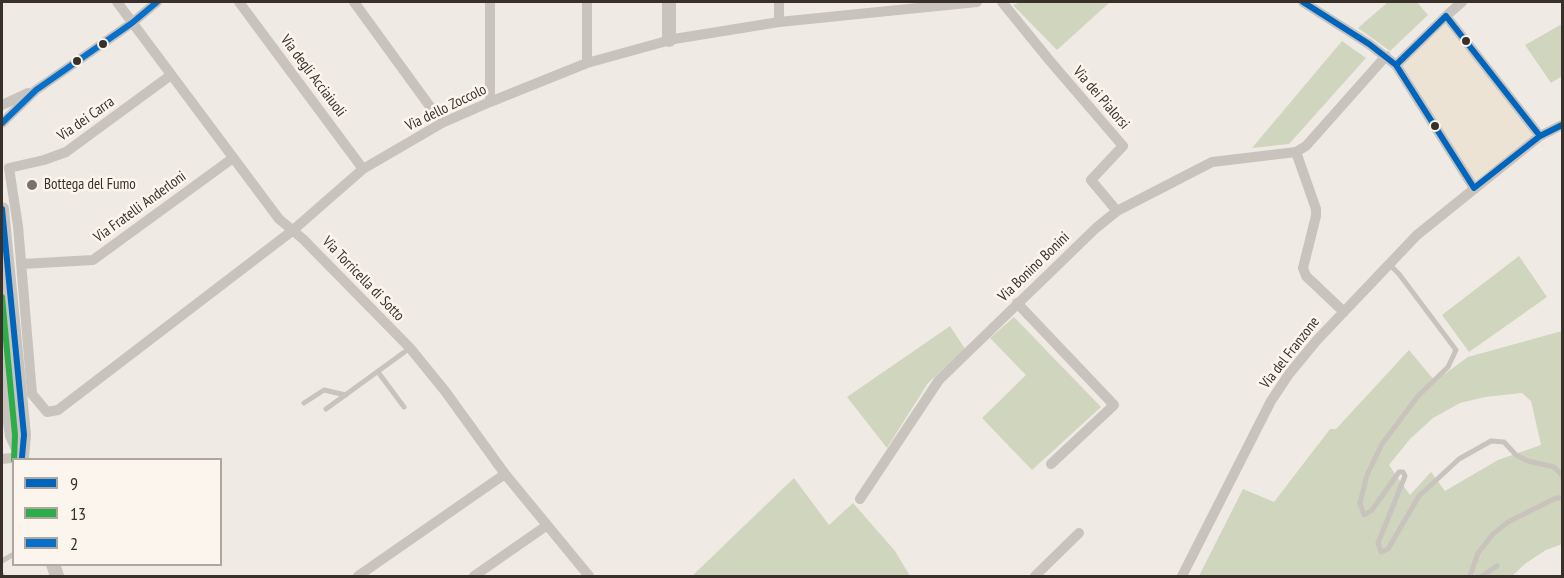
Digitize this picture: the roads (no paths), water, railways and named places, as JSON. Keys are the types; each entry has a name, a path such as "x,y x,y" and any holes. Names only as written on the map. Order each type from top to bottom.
{"street":[{"name":"Via Torricella di Sotto","path":"117,2 279,219 303,239 410,348 445,391 505,474 589,576"},
{"path":"2,123 36,90 132,23 157,2"},
{"name":"Via degli Acciaiuoli","path":"239,2 363,169"},
{"path":"354,2 442,123"},
{"path":"490,2 490,102"},
{"path":"587,2 587,63"},
{"path":"669,2 669,40"},
{"path":"779,2 779,22"},
{"name":"Via dello Zoccolo","path":"32,394 47,412 58,410 292,231 363,169 442,123 490,102 587,63 669,40 779,22 977,2"},
{"name":"Via dei Pialorsi","path":"1001,2 1123,146 1091,180 1117,211"},
{"path":"1303,2 1396,64 1474,188"},
{"path":"1396,64 1462,2"},
{"path":"1446,16 1540,136 1563,125"},
{"path":"1344,312 1306,276 1303,268 1316,209 1296,152 1306,146 1386,56"},
{"name":"Via dei Carra","path":"18,226 9,168 66,153 171,75"},
{"path":"2,105 36,90"},
{"name":"Via del Franzone","path":"1182,576 1271,401 1289,374 1388,263 1417,235 1540,136"},
{"name":"Via Bonino Bonini","path":"860,499 939,380 1017,303 1117,211 1212,162 1296,152"},
{"name":"Via Fratelli Anderloni","path":"22,264 93,260 233,158"},
{"path":"2,209 24,435 23,458"},
{"path":"5,234 18,226 32,394 21,406"},
{"path":"1017,303 1114,405 1052,464"},
{"path":"2,345 4,382 12,436 23,458"},
{"path":"358,576 505,474"},
{"path":"474,576 546,526"},
{"path":"1035,576 1079,533"}],"lane":[{"path":"1388,263 1399,274 1456,350 1448,367 1418,396 1382,444 1366,475 1360,503 1364,515 1372,510 1399,472 1403,472 1405,476 1378,543 1381,552 1388,549 1419,496 1459,459 1491,441 1504,442 1516,455 1528,461 1554,467 1563,476"},
{"path":"326,409 410,348"},
{"path":"378,372 404,407"},
{"path":"304,403 324,390 346,395"},
{"path":"1470,576 1478,553 1493,534 1508,522 1556,498 1563,498"},
{"path":"1482,576 1497,566"}],"place":[{"name":"Bottega del Fumo","path":"32,185"}]}
